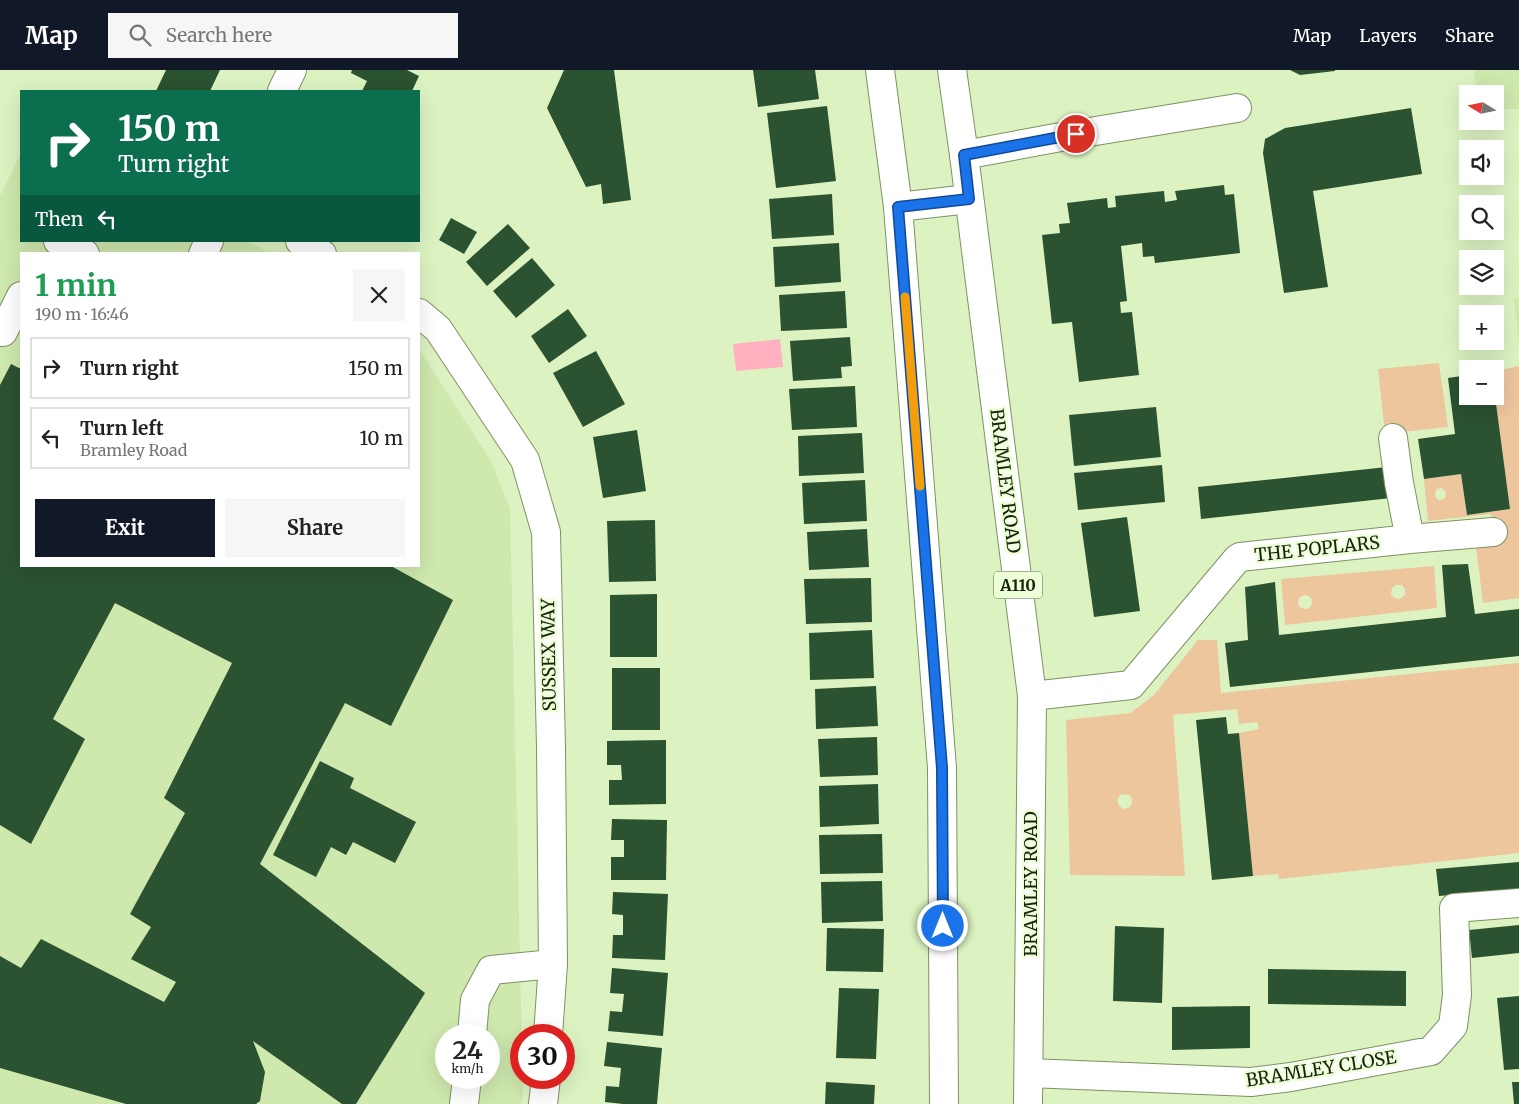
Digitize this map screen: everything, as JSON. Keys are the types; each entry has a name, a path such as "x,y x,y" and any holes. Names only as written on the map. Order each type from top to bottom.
{"street":[{"path":"282,90 292,70"},
{"path":"880,70 898,207 942,768 944,1104"},
{"name":"BRAMLEY ROAD","path":"952,70 1032,696 1028,1104"},
{"path":"964,155 1076,134 1237,108"},
{"path":"898,207 969,199"},
{"path":"44,252 48,244 51,242"},
{"path":"60,242 81,252"},
{"path":"302,242 319,252"},
{"path":"3,332 20,298"},
{"name":"SUSSEX WAY","path":"420,313 438,328 525,460 546,532 551,747 553,964 549,1024"},
{"path":"1393,438 1399,483 1410,539"},
{"name":"THE POPLARS","path":"1032,696 1131,685 1237,559 1410,539 1493,532"},
{"name":"BRAMLEY CLOSE","path":"1029,1073 1252,1093 1291,1077 1431,1052 1453,1026 1457,995 1454,908 1519,903"},
{"path":"473,1024 475,1000 491,970 553,964"},
{"path":"464,1104 466,1089"},
{"path":"543,1104 545,1089"}],"shaded area":[{"path":"1474,70 1519,70 1519,109 1504,109 1504,85 1476,85"},
{"path":"20,155 20,242 249,242 268,252 20,252 20,567 420,567 420,351 492,463 510,509 521,1024 510,1024 510,1089 523,1089 521,1104 0,1104 0,196"},
{"path":"1514,298 1519,298 1519,344"},
{"path":"780,339 783,367 736,371 733,344"},
{"path":"1439,363 1448,427 1385,434 1378,369"},
{"path":"1519,366 1519,598 1483,603 1475,539 1494,537 1491,514 1428,521 1424,479 1461,474 1467,515 1510,509 1496,405 1504,405 1504,369","holes":["1441,488 1445,491 1444,499 1439,500 1436,498 1435,493 1437,489"]},
{"path":"1434,566 1437,608 1285,625 1281,579","holes":["1396,585 1402,585 1405,590 1405,595 1400,599 1394,598 1391,594 1392,588","1304,595 1309,596 1312,600 1311,606 1307,609 1301,608 1298,604 1299,598"]},
{"path":"1198,640 1217,640 1221,693 1519,663 1519,853 1279,879 1278,874 1253,876 1239,733 1259,729 1257,722 1239,724 1237,709 1173,715 1185,876 1070,875 1066,720 1130,713 1154,695","holes":["1126,794 1131,796 1132,802 1130,807 1124,809 1119,806 1117,800 1120,795"]}],"building":[{"path":"166,70 220,70 210,90 156,90"},
{"path":"352,70 407,70 419,76 412,90 362,90 367,81 351,73"},
{"path":"564,70 614,70 631,200 603,204 601,184 586,187 547,108"},
{"path":"753,70 815,70 819,99 758,107"},
{"path":"1290,70 1335,70 1335,71 1300,75"},
{"path":"827,106 836,181 776,188 767,113"},
{"path":"1411,108 1422,174 1313,191 1328,287 1284,293 1263,153 1265,139 1285,128"},
{"path":"1224,185 1225,195 1234,194 1240,253 1155,263 1154,256 1143,257 1142,243 1121,246 1127,301 1120,302 1121,313 1132,312 1139,375 1079,382 1072,322 1052,324 1042,235 1060,233 1059,224 1070,223 1067,203 1107,198 1108,208 1116,207 1115,196 1164,191 1165,202 1177,200 1175,191"},
{"path":"832,194 834,235 772,239 769,199"},
{"path":"451,218 477,232 464,254 439,240"},
{"path":"508,224 530,248 487,286 466,262"},
{"path":"839,243 841,282 775,287 773,247"},
{"path":"532,258 555,285 516,318 493,291"},
{"path":"845,291 847,328 781,331 779,295"},
{"path":"568,309 587,336 549,363 531,336"},
{"path":"850,337 852,366 841,367 842,378 793,381 790,341"},
{"path":"596,351 625,404 583,427 553,373"},
{"path":"11,364 20,368 20,567 393,567 453,600 391,726 345,703 260,864 425,993 356,1104 342,1104 253,1041 265,1072 260,1101 256,1104 126,1104 0,1068 0,956 21,968 41,939 164,1002 176,982 131,959 151,927 130,914 185,813 164,798 232,663 115,603 53,719 85,739 31,844 0,825 0,385"},
{"path":"1459,376 1459,405 1496,405 1510,509 1467,515 1461,474 1424,479 1418,439 1455,434 1448,378"},
{"path":"855,386 857,427 792,430 789,389"},
{"path":"1156,407 1161,457 1074,466 1069,415"},
{"path":"637,430 646,491 603,498 593,437"},
{"path":"862,433 864,473 799,476 798,436"},
{"path":"1162,465 1165,502 1078,510 1074,473"},
{"path":"1387,467 1391,498 1201,519 1198,487"},
{"path":"865,480 867,521 804,524 802,483"},
{"path":"1127,517 1140,611 1094,617 1081,523"},
{"path":"655,520 656,581 609,582 607,521"},
{"path":"867,529 869,567 809,570 807,532"},
{"path":"1468,564 1475,614 1519,609 1519,656 1230,687 1225,643 1248,640 1245,587 1275,582 1279,635 1446,617 1442,565"},
{"path":"871,578 872,622 806,624 804,579"},
{"path":"657,594 657,657 610,657 610,595"},
{"path":"872,630 874,678 810,680 809,633"},
{"path":"612,668 660,668 660,730 612,730"},
{"path":"876,686 878,726 816,729 815,689"},
{"path":"1226,717 1228,734 1239,733 1253,876 1212,880 1196,720"},
{"path":"877,737 878,775 820,777 818,739"},
{"path":"666,740 666,804 609,805 609,780 622,780 621,765 607,765 607,741"},
{"path":"320,761 354,778 350,788 416,822 395,863 353,842 346,855 331,847 316,877 273,855"},
{"path":"878,784 879,824 820,827 819,786"},
{"path":"612,819 667,820 666,880 611,880 611,857 624,857 624,840 611,840"},
{"path":"882,834 883,873 820,874 819,835"},
{"path":"1519,862 1519,889 1439,896 1436,869"},
{"path":"882,881 883,921 822,923 821,882"},
{"path":"613,892 668,894 665,960 612,958 613,935 623,935 623,915 612,914"},
{"path":"1519,925 1519,953 1472,958 1469,930"},
{"path":"1115,926 1164,928 1162,1003 1113,1001"},
{"path":"827,928 884,929 883,972 826,971"},
{"path":"612,968 668,973 663,1036 608,1031 610,1011 622,1012 624,994 610,993"},
{"path":"1268,969 1406,971 1406,1006 1268,1004"},
{"path":"839,988 879,989 876,1059 836,1058"},
{"path":"1519,996 1519,1069 1504,1070 1497,998"},
{"path":"1250,1006 1250,1048 1172,1050 1172,1007"},
{"path":"607,1042 662,1048 657,1104 605,1102 606,1086 619,1087 621,1068 604,1066"},
{"path":"826,1082 875,1085 874,1104 825,1104"},
{"path":"1512,1082 1519,1082 1519,1104 1514,1104"}],"slow traffic":[{"path":"905,297 920,486"}],"route":[{"path":"943,926 942,768 898,207 969,199 964,155 1076,134"}]}
